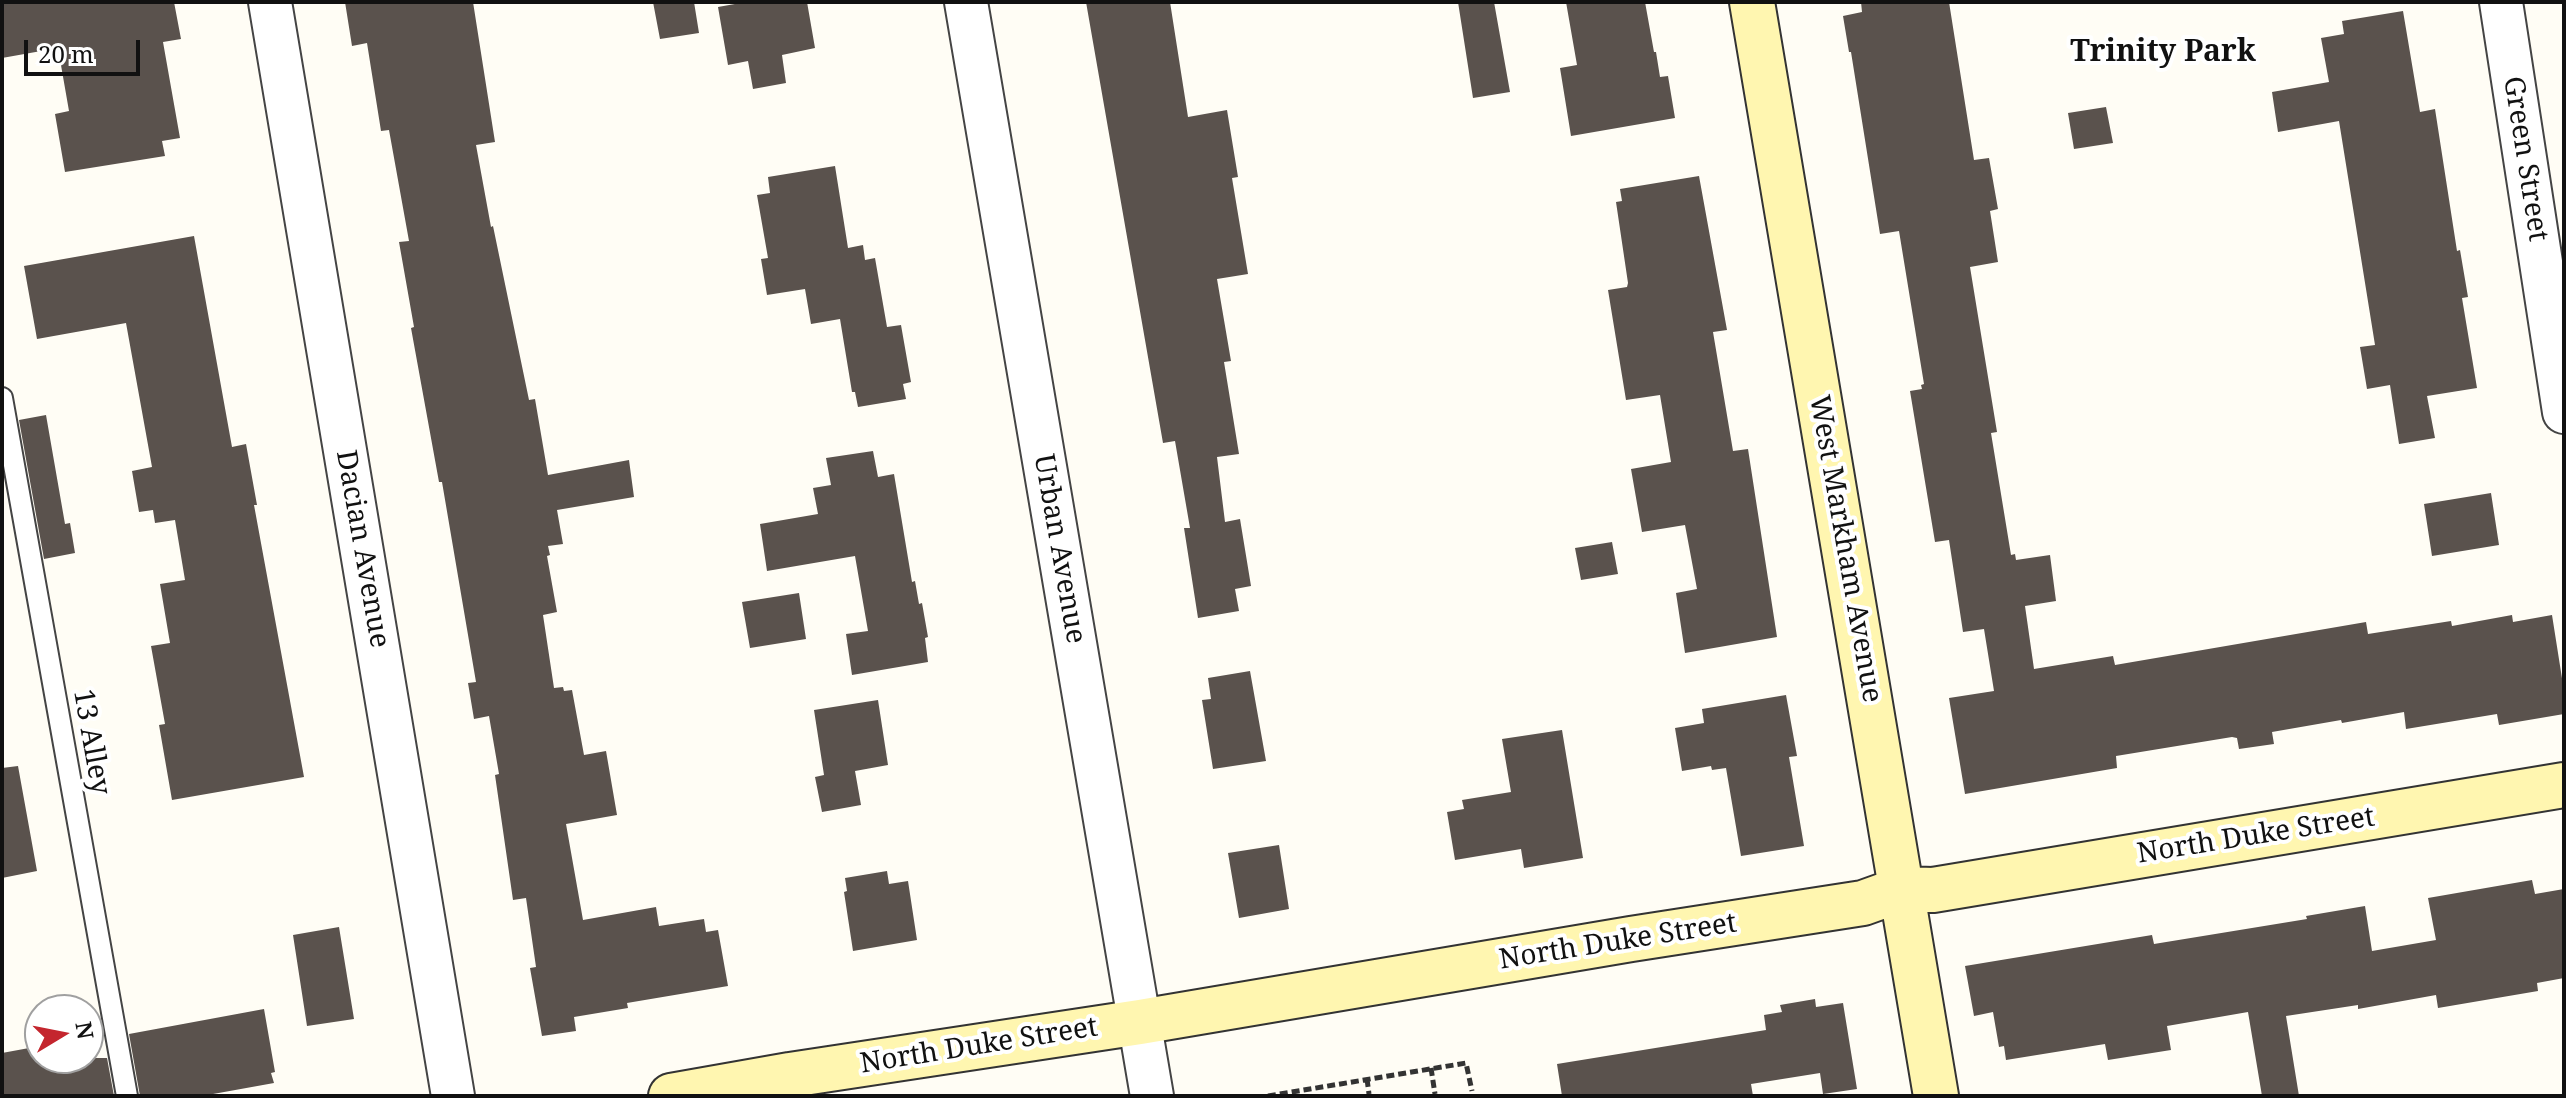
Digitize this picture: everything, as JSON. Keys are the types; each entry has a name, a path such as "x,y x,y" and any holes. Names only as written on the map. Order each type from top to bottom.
{"main road":[{"name":"West Markham Avenue","path":"1752,2 1936,1096"},
{"name":"North Duke Street","path":"671,1096 1863,903 1902,889 1933,890 2564,785"}],"street":[{"name":"Dacian Avenue","path":"270,2 453,1096"},
{"name":"Urban Avenue","path":"966,2 1152,1096"},
{"name":"Green Street","path":"2501,2 2564,412"}],"lane":[{"name":"13 Alley","path":"2,398 127,1096"}],"path":[{"path":"1268,1096 1466,1063 1472,1091"},
{"path":"1431,1068 1435,1094"},
{"path":"1367,1079 1369,1094"}],"building":[{"path":"2,2 174,2 181,39 163,42 180,138 162,141 165,156 65,172 55,114 69,111 58,48 2,58"},
{"path":"345,2 473,2 495,142 476,145 529,400 535,399 548,475 629,460 634,497 557,510 563,544 548,546 557,612 543,615 554,688 572,690 584,755 606,751 617,815 566,824 583,920 656,907 659,926 704,919 706,932 718,930 728,986 627,1003 628,1008 574,1017 576,1031 542,1036 530,968 536,967 526,898 513,900 495,775 499,774 489,716 474,719 468,683 476,682 442,482 439,482 411,328 414,327 399,242 409,241 389,130 381,131 367,43 352,46"},
{"path":"653,2 694,2 699,33 660,39"},
{"path":"746,2 807,2 815,48 782,55 786,83 753,89 748,61 728,65 718,7"},
{"path":"1086,2 1170,2 1188,117 1227,110 1238,177 1232,178 1248,274 1217,279 1231,361 1224,362 1239,454 1217,457 1225,522 1240,519 1251,586 1235,589 1239,611 1198,618 1184,528 1190,528 1175,441 1163,443"},
{"path":"1458,2 1494,2 1510,92 1473,98"},
{"path":"1566,2 1645,2 1660,77 1668,76 1675,118 1571,136 1560,68 1577,65"},
{"path":"1861,2 1949,2 1974,160 1989,158 1998,209 1990,211 1998,262 1970,267 1997,432 1991,433 2011,555 2015,554 2016,560 2050,555 2056,601 2025,606 2034,669 2113,656 2115,665 2366,622 2368,634 2451,621 2452,626 2512,615 2513,622 2552,615 2564,691 2564,714 2499,725 2497,714 2406,729 2404,712 2342,723 2341,720 2272,732 2274,744 2239,749 2237,738 2232,737 2116,756 2117,768 1965,794 1949,698 1994,691 1984,629 1963,632 1949,540 1935,542 1910,391 1922,389 1921,385 1924,384 1899,231 1880,234 1843,16 1862,12"},
{"path":"2403,11 2420,112 2435,109 2457,251 2460,250 2468,297 2462,298 2477,388 2427,396 2435,438 2399,444 2390,385 2367,389 2360,347 2375,345 2339,121 2278,132 2272,92 2329,82 2321,38 2344,34 2342,21"},
{"path":"2106,107 2113,143 2074,149 2068,113"},
{"path":"835,166 848,248 863,245 865,260 875,258 887,327 901,325 911,382 903,384 906,399 858,407 855,392 852,392 840,319 811,324 805,289 767,295 761,259 768,258 757,195 770,193 768,177"},
{"path":"1699,176 1727,330 1713,332 1733,451 1748,449 1777,637 1685,653 1676,593 1697,589 1685,525 1642,532 1631,469 1671,462 1660,395 1626,400 1608,290 1627,287 1628,283 1616,202 1622,201 1620,189"},
{"path":"194,236 232,447 246,444 257,505 254,505 304,777 172,800 159,725 165,724 151,646 170,643 160,584 185,580 175,520 155,523 153,510 139,512 132,471 152,467 126,323 37,339 24,266"},
{"path":"46,415 65,524 70,523 75,553 44,559 19,420"},
{"path":"873,451 878,477 894,474 912,582 915,581 919,604 922,603 928,637 925,638 928,662 852,675 846,634 868,631 855,556 767,571 760,524 818,514 813,488 831,485 826,458"},
{"path":"2491,493 2499,545 2432,556 2424,504"},
{"path":"1612,542 1618,574 1581,580 1575,548"},
{"path":"799,593 806,639 750,648 742,602"},
{"path":"1250,671 1266,761 1213,769 1202,700 1211,699 1208,678"},
{"path":"1786,695 1797,756 1789,757 1804,846 1741,856 1726,768 1712,770 1711,766 1682,771 1675,728 1704,723 1702,709"},
{"path":"878,700 888,765 855,771 861,805 822,812 815,777 824,775 814,710"},
{"path":"1562,730 1583,858 1524,868 1521,849 1455,860 1447,812 1464,809 1462,800 1511,792 1502,739"},
{"path":"18,766 37,871 2,878 2,768"},
{"path":"1279,845 1289,909 1239,918 1228,853"},
{"path":"887,871 889,884 908,881 917,940 853,951 844,892 847,891 845,878"},
{"path":"2532,880 2535,894 2564,889 2564,978 2537,983 2538,991 2438,1008 2436,995 2358,1009 2358,1005 2286,1016 2299,1096 2262,1096 2248,1012 2167,1026 2171,1050 2108,1060 2105,1044 2006,1060 2004,1046 1999,1047 1993,1012 1974,1016 1965,966 2152,935 2154,944 2307,919 2306,916 2365,906 2372,951 2436,940 2428,898"},
{"path":"339,927 354,1019 307,1026 293,935"},
{"path":"1815,999 1816,1007 1843,1003 1857,1089 1823,1094 1820,1073 1751,1084 1753,1096 1562,1096 1557,1064 1766,1030 1764,1015 1782,1012 1780,1005"},
{"path":"264,1009 275,1072 271,1073 274,1083 202,1096 140,1096 129,1034"},
{"path":"24,1049 24,1074 104,1074 104,1058 107,1058 114,1096 2,1096 2,1053"}],"district":[{"name":"Trinity Park","path":"2163,52"}]}
